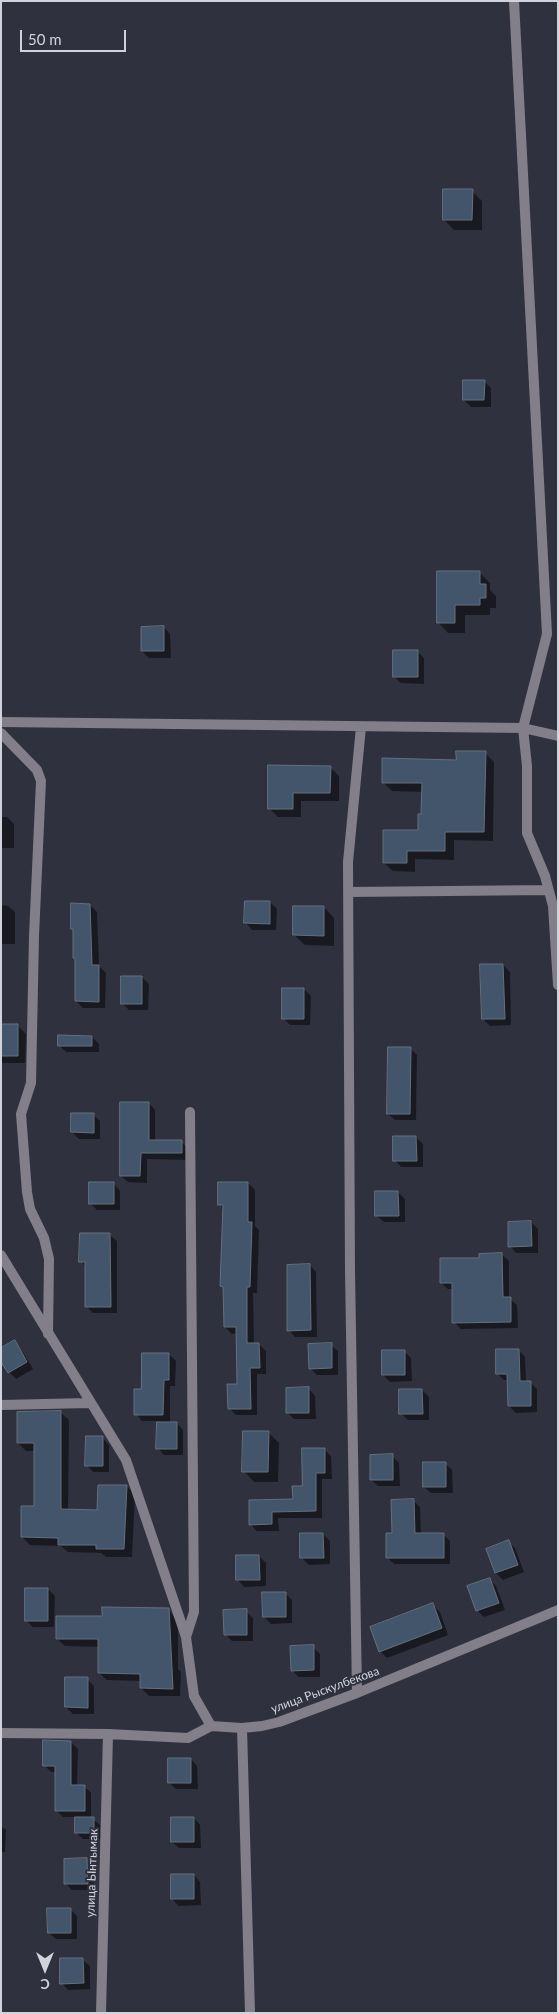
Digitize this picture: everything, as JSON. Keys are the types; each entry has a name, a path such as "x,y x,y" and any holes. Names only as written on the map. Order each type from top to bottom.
{"street":[{"path":"514,1 547,634 523,728 527,766 527,833 555,906 558,985"},
{"path":"1,722 523,728 558,736"},
{"path":"357,1693 350,1271 348,862 361,727"},
{"path":"1,733 37,770 41,781 34,936 31,1083 21,1114 26,1192 30,1209 44,1238 49,1259 48,1334"},
{"path":"348,892 548,890"},
{"path":"186,1637 194,1612 190,1112"},
{"path":"1,1256 89,1403 126,1460 186,1637 194,1696 211,1726 188,1738 108,1734 1,1733"},
{"path":"1,1405 89,1403"},
{"name":"улица Рыскулбекова","path":"211,1726 242,1728 279,1722 357,1693 558,1610"},
{"path":"242,1728 250,2013"},
{"name":"улица Ынтымак","path":"101,2013 108,1734"}],"building":[{"path":"443,189 473,189 472,220 443,220"},
{"path":"463,380 485,380 484,400 463,400"},
{"path":"437,571 480,571 480,584 486,584 486,598 480,598 480,605 455,605 455,623 437,623"},
{"path":"164,626 164,651 141,651 141,627"},
{"path":"393,650 418,650 418,677 393,677"},
{"path":"456,751 486,751 484,832 445,832 445,851 407,851 407,863 383,863 383,830 418,830 418,814 421,814 422,783 382,783 382,758 456,760"},
{"path":"268,765 331,766 330,793 293,793 293,809 268,809"},
{"path":"245,901 270,901 270,924 244,923"},
{"path":"71,903 90,904 92,965 99,965 99,1002 75,1001 75,958 73,958"},
{"path":"293,906 324,906 324,936 293,935"},
{"path":"480,964 503,964 505,1019 482,1019"},
{"path":"121,976 142,976 142,1004 121,1004"},
{"path":"282,988 304,988 304,1019 282,1019"},
{"path":"1,1024 18,1024 18,1056 1,1056"},
{"path":"58,1035 92,1036 92,1046 58,1046"},
{"path":"388,1047 411,1047 410,1114 387,1114"},
{"path":"120,1102 149,1102 149,1140 182,1140 182,1153 141,1153 140,1176 120,1176"},
{"path":"71,1113 94,1113 94,1133 71,1132"},
{"path":"393,1136 416,1136 417,1161 393,1161"},
{"path":"89,1182 114,1182 114,1204 89,1204"},
{"path":"218,1182 248,1182 248,1222 252,1222 250,1287 247,1287 247,1343 259,1343 260,1368 250,1368 251,1409 228,1409 227,1384 237,1384 236,1327 224,1327 223,1287 220,1286 223,1205 218,1205"},
{"path":"375,1191 398,1191 399,1216 375,1216"},
{"path":"531,1221 532,1246 508,1247 508,1222"},
{"path":"80,1233 110,1233 111,1307 85,1307 85,1262 79,1262"},
{"path":"502,1253 503,1297 511,1297 511,1322 452,1323 452,1283 440,1283 440,1258 479,1258 479,1254"},
{"path":"310,1264 311,1330 287,1331 287,1265"},
{"path":"15,1340 27,1362 8,1373 1,1362 1,1348"},
{"path":"332,1343 332,1368 309,1369 308,1344"},
{"path":"496,1349 519,1349 520,1381 531,1381 531,1406 508,1406 507,1374 496,1374"},
{"path":"382,1350 405,1350 405,1375 382,1375"},
{"path":"142,1353 169,1353 169,1380 164,1380 163,1415 134,1415 134,1389 141,1389"},
{"path":"309,1387 309,1413 286,1413 286,1388"},
{"path":"399,1389 422,1389 423,1414 399,1414"},
{"path":"61,1411 61,1509 97,1510 98,1485 127,1485 124,1549 96,1549 96,1545 58,1545 58,1538 21,1537 21,1506 34,1506 34,1443 17,1443 17,1412"},
{"path":"157,1422 177,1422 177,1449 156,1449"},
{"path":"243,1431 269,1431 268,1472 242,1472"},
{"path":"86,1436 103,1436 103,1466 85,1466"},
{"path":"302,1448 325,1448 325,1473 316,1473 316,1511 272,1512 272,1524 249,1525 249,1500 293,1499 292,1486 302,1486"},
{"path":"393,1454 393,1480 370,1480 370,1455"},
{"path":"423,1462 446,1462 446,1487 423,1487"},
{"path":"414,1499 415,1533 444,1533 444,1558 386,1558 386,1533 392,1533 391,1500"},
{"path":"300,1533 323,1533 324,1558 300,1558"},
{"path":"509,1540 518,1565 495,1573 486,1549"},
{"path":"236,1555 259,1555 260,1580 236,1580"},
{"path":"490,1578 499,1603 476,1611 467,1586"},
{"path":"25,1588 48,1588 48,1621 25,1621"},
{"path":"262,1592 286,1592 286,1617 263,1617"},
{"path":"433,1603 442,1628 379,1652 370,1627"},
{"path":"102,1607 169,1608 173,1689 140,1688 140,1674 98,1673 98,1639 56,1639 56,1616 102,1616"},
{"path":"247,1609 247,1635 224,1635 223,1610"},
{"path":"314,1645 314,1670 291,1671 290,1646"},
{"path":"65,1677 88,1677 88,1708 65,1707"},
{"path":"43,1740 71,1741 71,1785 85,1785 85,1811 55,1811 55,1766 43,1766"},
{"path":"168,1758 191,1758 191,1783 168,1783"},
{"path":"75,1817 94,1817 94,1833 75,1833"},
{"path":"171,1817 194,1817 194,1842 171,1842"},
{"path":"87,1858 88,1884 64,1884 64,1859"},
{"path":"171,1874 194,1874 194,1899 171,1899"},
{"path":"47,1908 71,1908 71,1933 48,1933"},
{"path":"60,1958 83,1958 84,1983 60,1984"}]}
